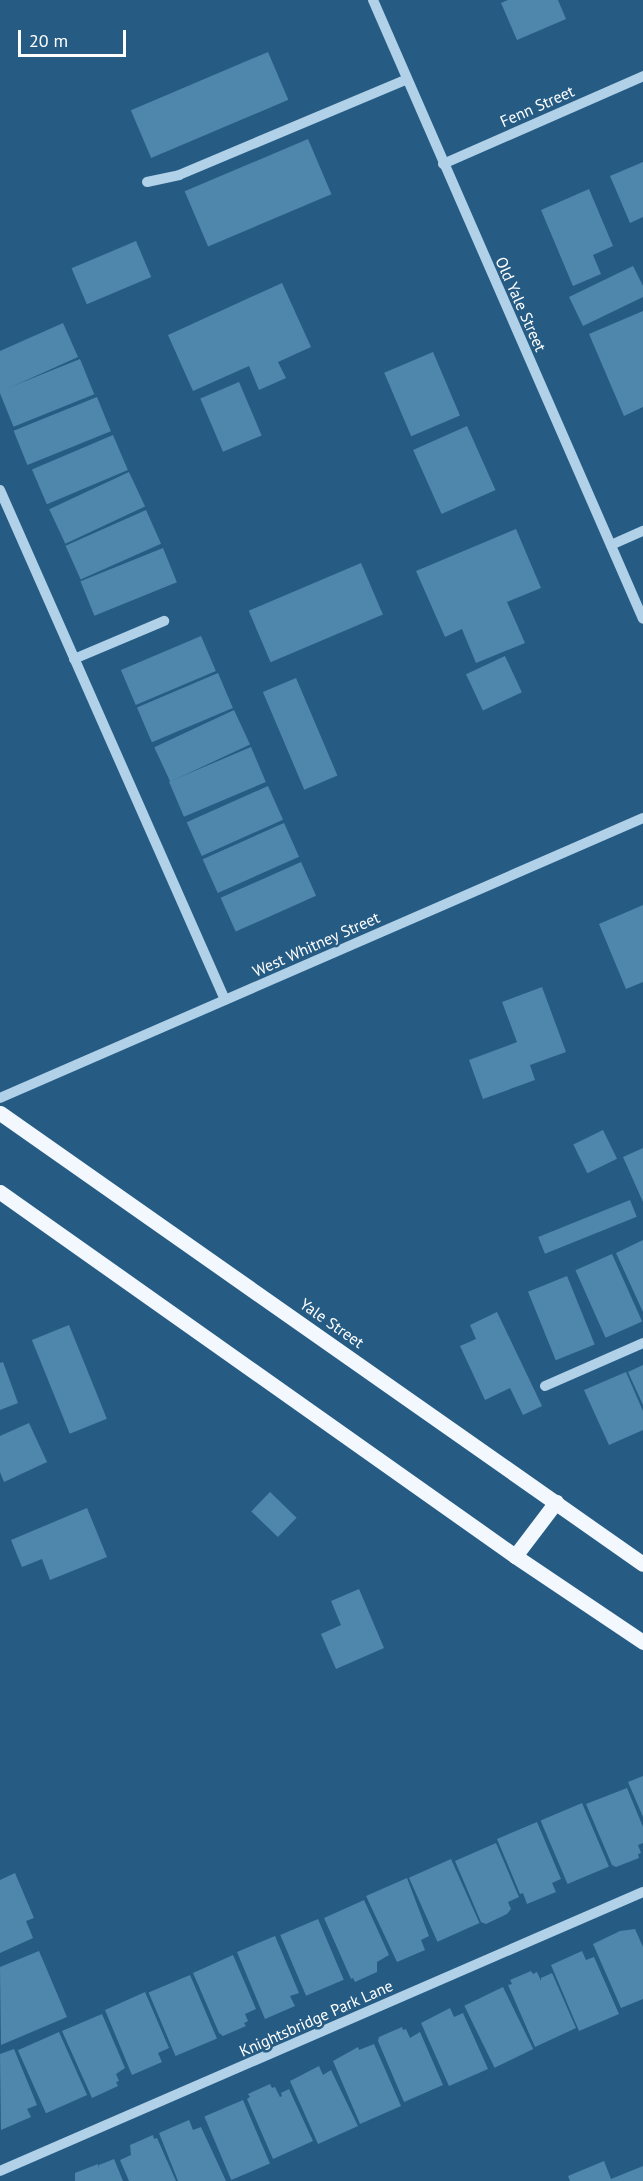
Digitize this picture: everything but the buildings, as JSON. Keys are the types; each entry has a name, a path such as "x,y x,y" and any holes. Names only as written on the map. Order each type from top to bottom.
{"main road":[{"name":"Yale Street","path":"0,1113 643,1564"},
{"path":"0,1192 515,1556 643,1642"},
{"path":"515,1556 556,1502"}],"street":[{"name":"Old Yale Street","path":"373,0 643,619"},
{"name":"Fenn Street","path":"443,164 643,76"},
{"path":"147,182 179,175 407,79"},
{"path":"0,490 225,1000"},
{"path":"611,545 643,531"},
{"path":"74,659 164,621"},
{"name":"West Whitney Street","path":"0,1098 643,818"},
{"path":"545,1386 643,1343"},
{"name":"Knightsbridge Park Lane","path":"0,2172 643,1892"}]}
